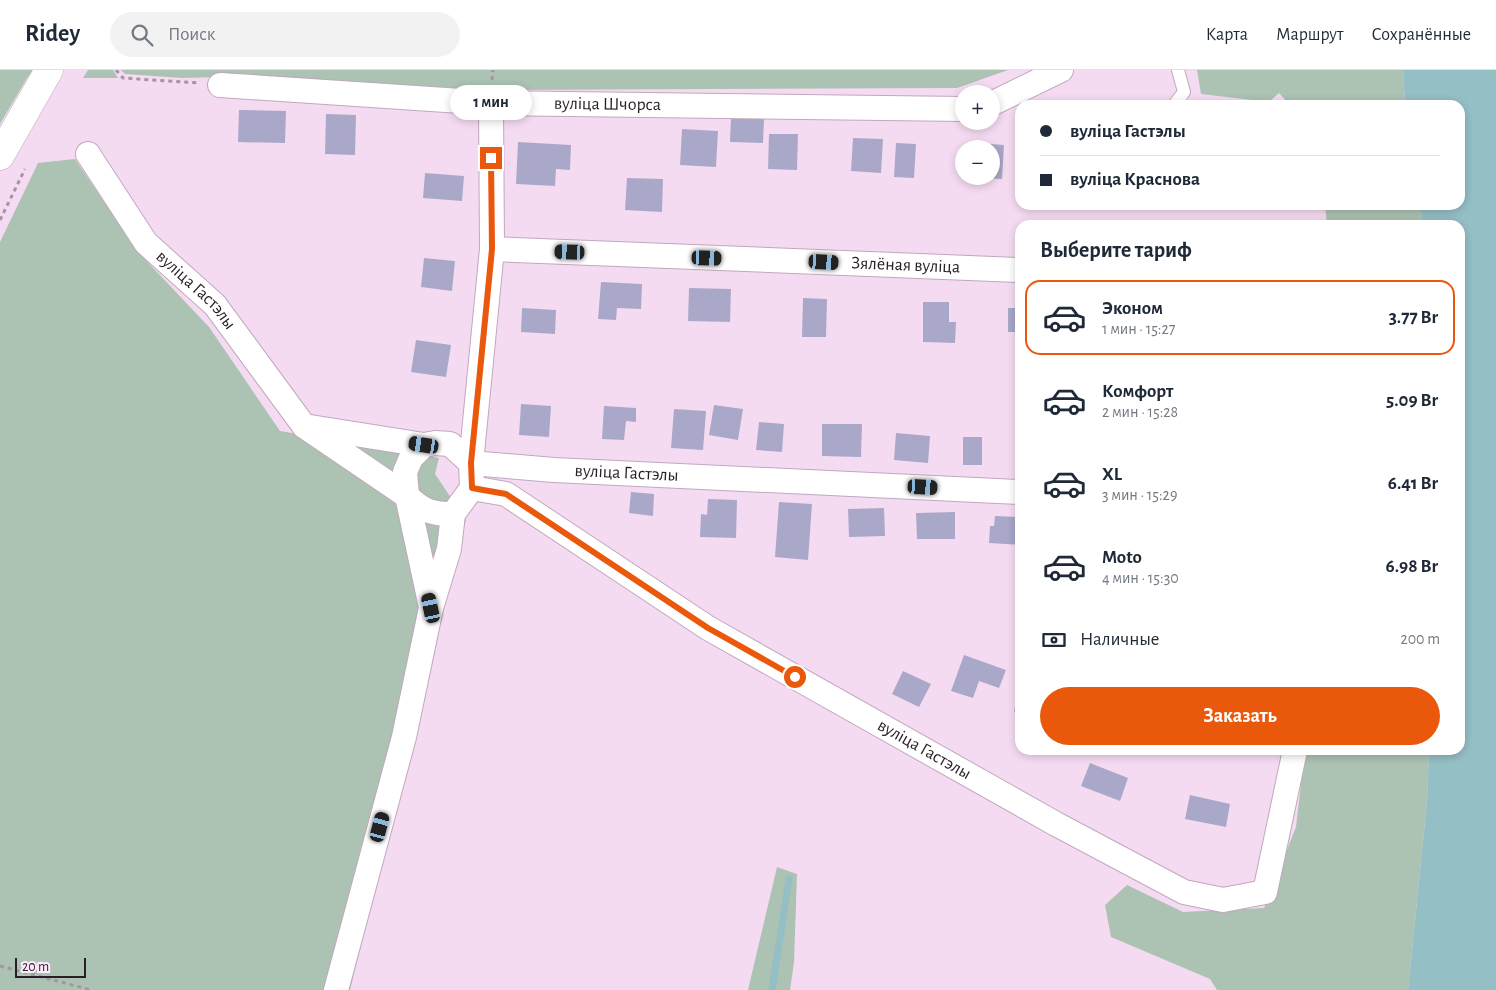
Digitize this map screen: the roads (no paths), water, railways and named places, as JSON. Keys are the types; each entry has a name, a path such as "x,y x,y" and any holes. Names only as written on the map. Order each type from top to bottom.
{"street":[{"path":"0,156 49,70"},
{"path":"1000,100 1061,70"},
{"name":"вуліца Шчорса","path":"220,85 491,103 955,109"},
{"path":"336,990 404,737 431,608 449,549 453,514 472,488 471,463 492,249 491,103"},
{"path":"1000,109 1015,110"},
{"name":"вуліца Гастэлы","path":"88,154 146,243 215,305 304,426 407,496 419,508 434,514 453,514"},
{"name":"Зялёная вуліца","path":"492,249 1015,270"},
{"path":"304,426 424,445 435,443 450,444 471,463"},
{"path":"424,445 411,458 405,472 407,496 431,608"},
{"name":"вуліца Гастэлы","path":"471,463 554,470 1015,492"},
{"name":"вуліца Гастэлы","path":"472,488 506,494 708,628 1056,824 1184,892 1223,900 1265,892 1294,755"}],"lane":[{"path":"1178,70 1184,92 1178,100"}],"waterway":[{"path":"772,990 789,879"}]}
